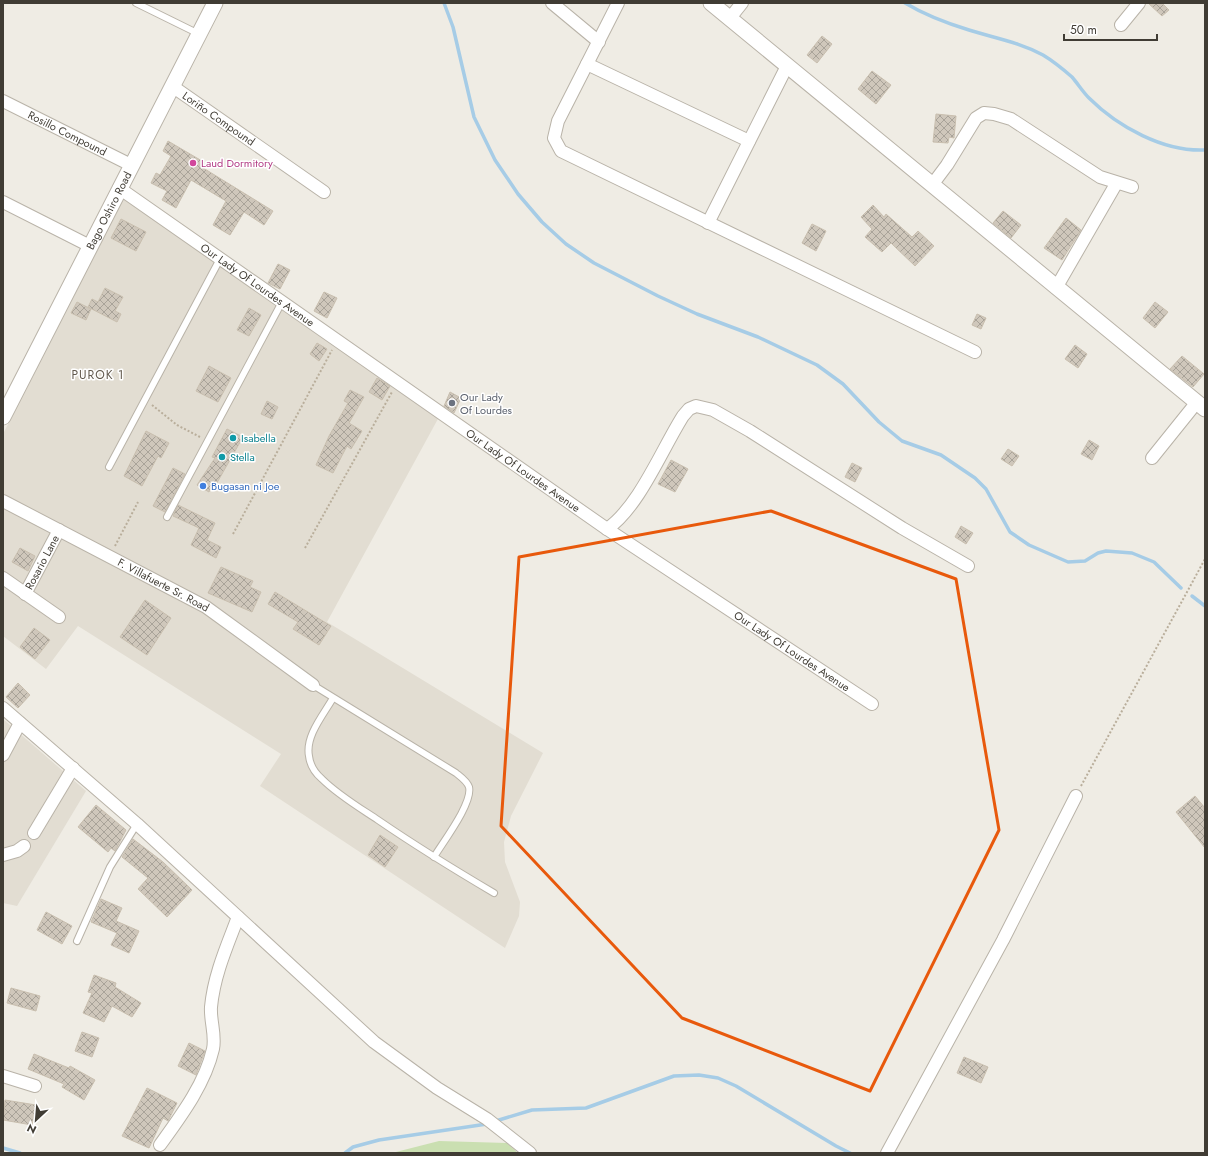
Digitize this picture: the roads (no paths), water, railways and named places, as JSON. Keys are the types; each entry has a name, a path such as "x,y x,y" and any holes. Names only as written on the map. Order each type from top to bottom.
{"street":[{"name":"Bago Oshiro Road","path":"3,417 215,3"},
{"path":"552,3 598,42"},
{"path":"618,3 558,121 554,138 557,145 569,156 975,352"},
{"path":"711,3 1201,406 1152,458"},
{"path":"730,18 742,3"},
{"path":"1121,25 1139,3"},
{"path":"587,64 749,141"},
{"path":"708,223 786,66"},
{"name":"Loriño Compound","path":"172,86 324,192"},
{"name":"Rosillo Compound","path":"3,101 131,165"},
{"path":"932,185 947,165 976,118 984,113 1011,119 1100,177 1116,184 1132,187"},
{"path":"1056,288 1116,184"},
{"name":"Our Lady Of Lourdes Avenue","path":"119,188 607,529 872,704"},
{"path":"3,202 90,246"},
{"path":"607,529 620,519 634,500 683,416 689,409 696,406 713,410 896,524 968,566"},
{"name":"F. Villafuerte Sr. Road","path":"3,501 206,607 313,685"},
{"name":"Rosario Lane","path":"25,594 59,530"},
{"path":"3,578 59,617"},
{"path":"3,708 137,824 374,1042 437,1088 487,1119 530,1153"},
{"path":"3,755 20,723"},
{"path":"34,833 73,768"},
{"path":"887,1153 1004,940 1076,796"},
{"path":"3,855 17,851 24,846"},
{"path":"160,1145 182,1115 202,1080 214,1048 211,1009 214,985 238,917"},
{"path":"3,1076 35,1086"}],"lane":[{"path":"136,3 199,34"},
{"path":"109,467 220,259"},
{"path":"167,517 282,302"},
{"path":"313,685 456,773 468,786 469,793 465,805 434,857"},
{"path":"333,698 312,734 309,744 308,754 313,768 322,779 434,857 494,893"},
{"path":"77,941 110,867 137,824"}],"waterway":[{"path":"444,3 453,27 474,117 495,160 518,194 542,222 566,244 594,263 658,296 697,314 758,337 817,365 843,384 879,422 902,441 941,455 975,478 986,489 1010,532 1029,545 1068,562 1085,561 1098,553 1106,551 1132,553 1154,562 1181,588"},
{"path":"905,3 944,22 1016,43 1043,55 1072,77 1087,96 1101,109 1114,119 1142,136 1174,147 1189,150 1205,150"},
{"path":"1192,596 1205,606"},
{"path":"499,1120 532,1110 586,1108 674,1076 699,1075 718,1078 736,1086 850,1153"},
{"path":"345,1153 353,1147 379,1140 487,1124"},
{"path":"3,1148 20,1153"}],"place":[{"name":"Laud Dormitory","path":"193,163"},
{"name":"Our Lady Of Lourdes","path":"452,403"},
{"name":"Isabella","path":"233,438"},
{"name":"Stella","path":"222,457"},
{"name":"Bugasan ni Joe","path":"203,486"}],"district":[{"name":"PUROK 1","path":"98,375"}]}
